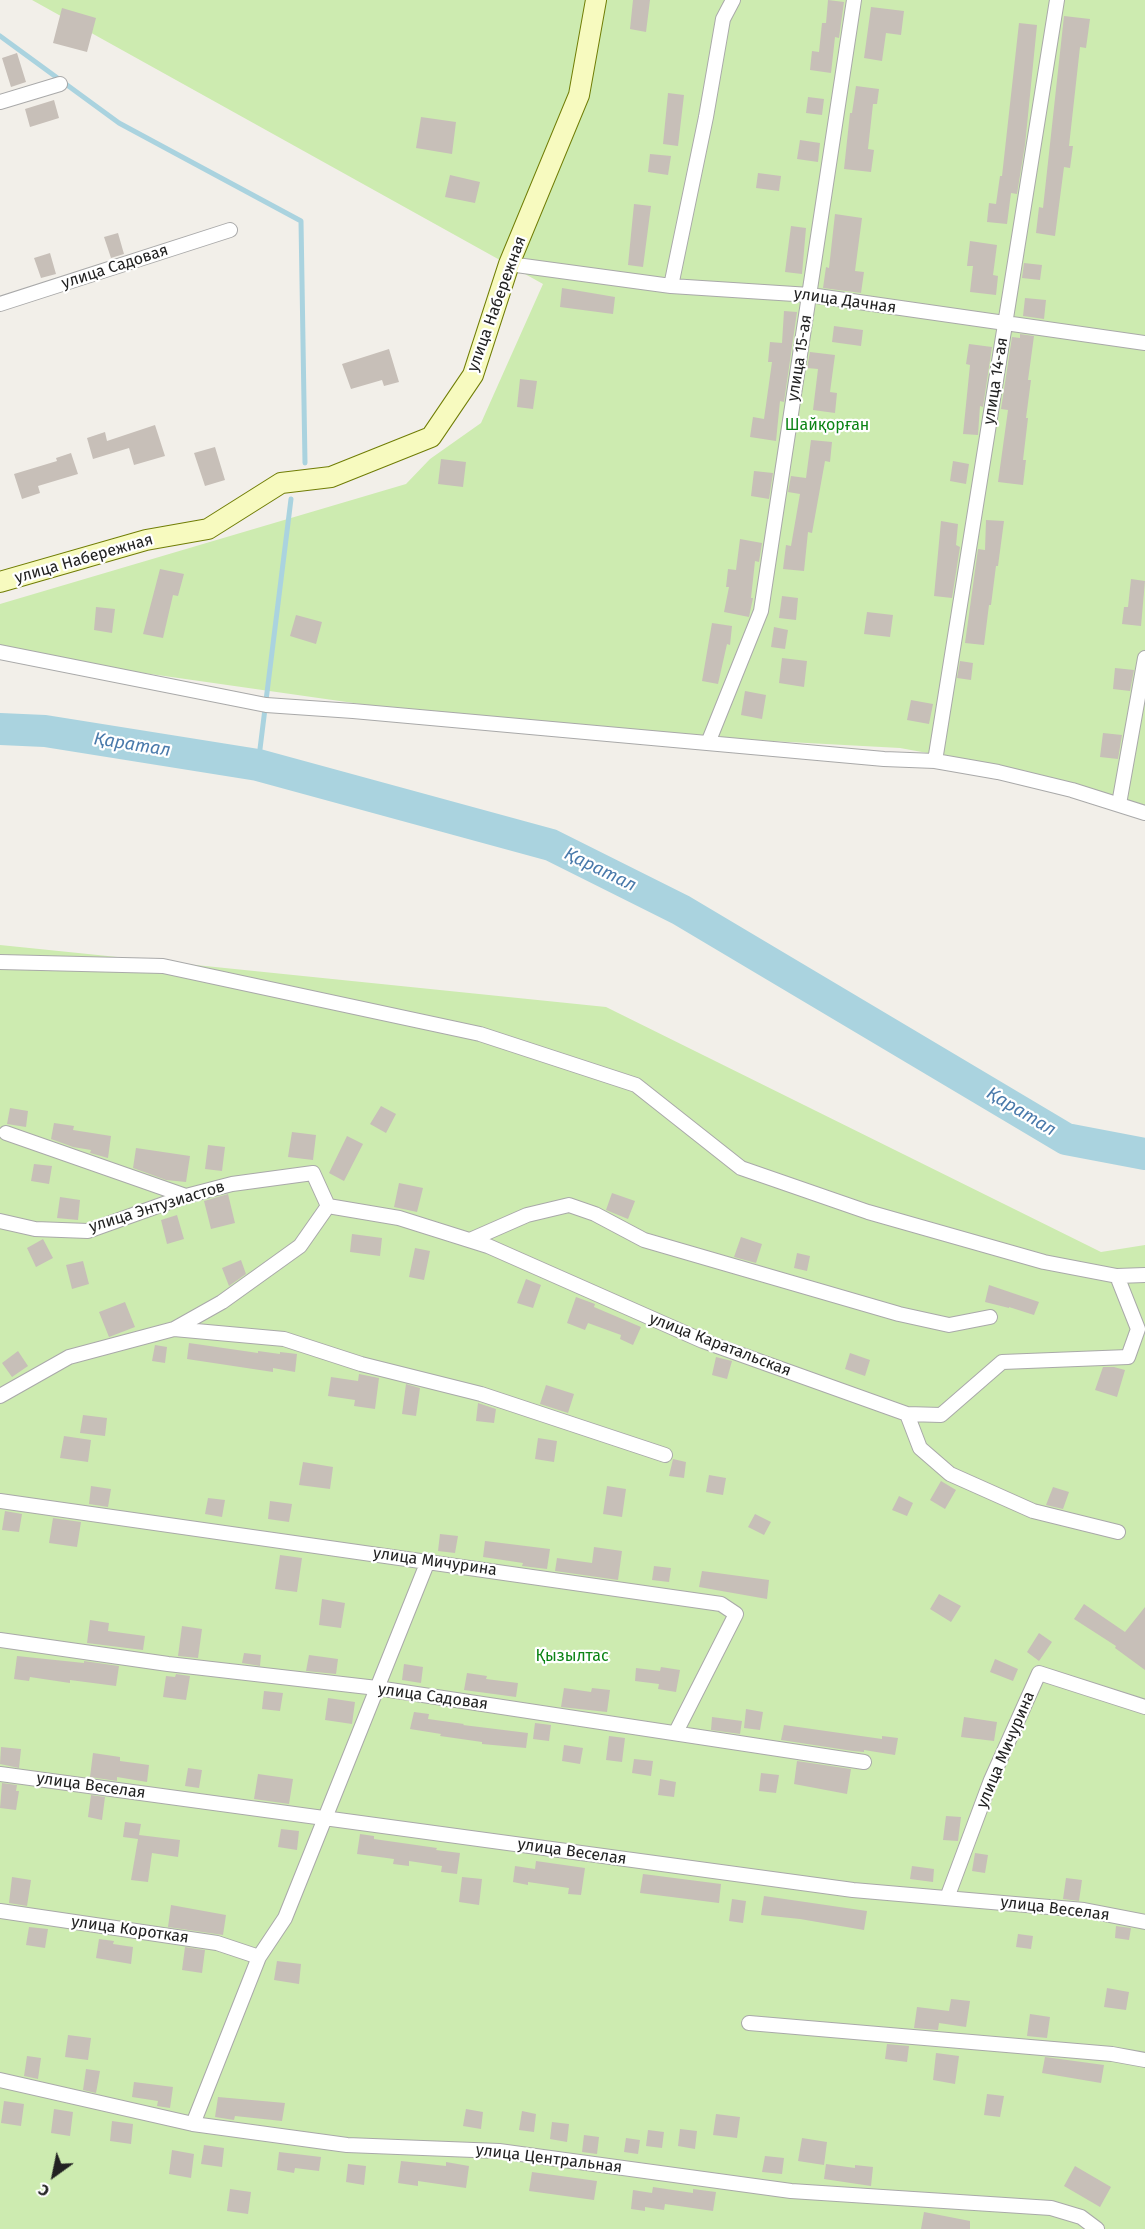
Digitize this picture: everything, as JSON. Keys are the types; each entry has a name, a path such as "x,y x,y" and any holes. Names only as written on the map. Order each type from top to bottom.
{"street":[{"name":"улица Набережная","path":"0,582 146,540 207,530 281,483 332,477 431,437 472,375 509,264 579,95 596,0"},
{"path":"671,286 706,117 723,19 733,0"},
{"name":"улица 15-ая","path":"708,743 761,611 854,0"},
{"name":"улица 14-ая","path":"935,761 1057,0"},
{"path":"0,102 60,84"},
{"name":"улица Садовая","path":"0,304 230,230"},
{"name":"улица Дачная","path":"509,264 671,286 810,295 1145,344"},
{"path":"0,652 243,702 884,759 935,761 998,772 1072,790 1145,813"},
{"path":"1119,804 1145,658"},
{"path":"0,962 163,966 480,1034 636,1085 741,1168 868,1212 1044,1262 1118,1276 1145,1275"},
{"path":"6,1133 186,1196"},
{"name":"улица Энтузиастов","path":"0,1221 35,1229 88,1231 186,1196 232,1184 313,1173 328,1206"},
{"path":"470,1240 527,1215 569,1205 595,1214 644,1240 899,1314 949,1325 990,1317"},
{"path":"0,1396 69,1357 174,1329 222,1302 300,1246 328,1206"},
{"name":"улица Каратальская","path":"328,1206 399,1218 488,1246 703,1341 907,1414 942,1415 1002,1362 1128,1357 1138,1329 1118,1276"},
{"path":"174,1329 284,1339 362,1364 481,1394 665,1455"},
{"path":"907,1414 920,1448 950,1474 1034,1511 1118,1532"},
{"name":"улица Мичурина","path":"0,1501 721,1604 736,1614 676,1732"},
{"path":"193,2124 258,1957 285,1918 428,1561"},
{"name":"улица Садовая","path":"0,1640 168,1664 377,1688 864,1762"},
{"name":"улица Мичурина","path":"946,1898 991,1780 1039,1673 1145,1707"},
{"name":"улица Веселая","path":"0,1774 841,1888 1084,1910 1144,1919"},
{"name":"улица Короткая","path":"0,1911 217,1943 258,1957"},
{"path":"750,2023 1112,2054 1145,2060"},
{"name":"улица Центральная","path":"0,2080 193,2124 347,2145 499,2151 791,2191 1051,2208 1081,2217 1097,2229"}],"green space":[{"name":"Шайқорған","path":"32,0 1145,0 1145,816 1026,771 900,748 529,728 3,653 0,647 0,604 406,484 430,459 481,423 543,284"},
{"name":"Қызылтас","path":"0,945 606,1007 1101,1252 1145,1245 1145,2229 0,2229"}],"building":[{"path":"633,0 650,0 646,32 630,29"},
{"path":"828,0 844,2 839,38 835,37 831,73 810,70 812,51 819,52 822,23 826,23"},
{"path":"871,7 904,11 901,35 886,33 882,61 864,58"},
{"path":"62,8 96,18 87,52 53,43"},
{"path":"1064,16 1090,19 1086,48 1080,47 1069,146 1073,146 1070,168 1064,167 1055,236 1036,233 1039,207 1043,208"},
{"path":"1019,23 1037,25 1025,145 1017,194 1011,193 1007,224 987,222 989,203 996,204 1000,176 1002,176"},
{"path":"17,53 26,82 11,87 2,58"},
{"path":"856,86 879,89 877,104 873,104 868,149 874,150 871,172 844,169 850,113 852,113"},
{"path":"668,93 684,95 678,146 663,144"},
{"path":"808,97 824,99 822,115 806,113"},
{"path":"54,100 59,118 30,127 25,109"},
{"path":"421,117 456,122 452,154 416,148"},
{"path":"800,140 820,143 818,162 797,159"},
{"path":"650,154 671,156 668,175 648,172"},
{"path":"758,173 781,176 779,191 756,188"},
{"path":"450,175 480,182 475,203 445,197"},
{"path":"634,204 651,206 643,267 628,265"},
{"path":"835,214 862,218 855,271 864,272 861,293 823,288 826,267 829,268"},
{"path":"791,226 806,228 802,274 785,272"},
{"path":"118,233 124,254 111,258 104,237"},
{"path":"970,241 997,245 993,275 998,276 996,295 970,292 973,266 967,266"},
{"path":"50,253 56,274 41,278 34,258"},
{"path":"1024,263 1042,265 1040,280 1022,278"},
{"path":"562,288 615,297 613,314 560,307"},
{"path":"1025,298 1046,300 1044,319 1023,316"},
{"path":"784,311 797,312 784,402 780,401 776,441 750,437 753,417 764,419 772,362 768,362 770,342 782,343"},
{"path":"834,326 863,330 861,346 832,342"},
{"path":"1020,334 1034,336 1028,380 1031,380 1026,418 1028,418 1023,460 1026,460 1023,485 998,482 1008,410 1001,409 1012,337 1020,338"},
{"path":"969,344 992,347 983,407 980,406 978,435 963,434 970,365 966,364"},
{"path":"389,349 399,382 384,386 382,380 351,389 342,364"},
{"path":"810,352 835,355 830,392 837,393 835,413 813,410 818,369 807,368"},
{"path":"520,379 537,381 533,409 517,407"},
{"path":"155,425 165,456 134,465 129,448 93,459 87,438 105,432 107,441"},
{"path":"811,440 832,442 830,462 825,461 812,533 808,532 804,571 783,569 786,545 791,546 800,494 788,492 791,476 806,478"},
{"path":"215,447 225,480 205,486 194,453"},
{"path":"71,453 78,474 38,486 40,493 22,499 14,474 57,461 56,458"},
{"path":"441,459 466,462 463,487 438,484"},
{"path":"953,461 969,464 966,484 950,481"},
{"path":"754,471 773,473 769,499 751,496"},
{"path":"986,520 1004,521 984,645 965,643 978,549 985,550"},
{"path":"941,521 958,524 956,545 960,547 952,598 934,596"},
{"path":"740,539 762,543 759,562 755,561 751,598 753,598 749,617 724,612 729,587 726,587 728,569 736,570"},
{"path":"160,569 184,574 178,596 173,595 163,638 143,634"},
{"path":"1131,579 1145,581 1141,626 1122,624 1124,607 1128,607"},
{"path":"782,596 798,598 796,620 779,618"},
{"path":"96,607 115,609 112,633 94,630"},
{"path":"867,612 893,615 890,637 864,634"},
{"path":"296,615 322,622 316,644 290,636"},
{"path":"712,623 732,626 730,645 727,644 718,684 702,681"},
{"path":"774,627 788,630 785,649 771,647"},
{"path":"782,658 807,661 804,687 779,683"},
{"path":"960,661 973,663 971,680 957,678"},
{"path":"1115,668 1134,670 1130,691 1113,689"},
{"path":"745,691 766,695 762,719 741,715"},
{"path":"911,700 933,704 929,724 907,720"},
{"path":"1103,733 1122,735 1118,759 1100,757"},
{"path":"381,1106 396,1114 386,1133 370,1124"},
{"path":"10,1108 28,1111 26,1127 7,1124"},
{"path":"54,1123 74,1126 73,1130 111,1136 108,1158 90,1153 91,1150 73,1147 51,1139"},
{"path":"292,1132 316,1135 313,1160 288,1157"},
{"path":"347,1136 363,1144 344,1181 329,1173"},
{"path":"208,1145 225,1147 222,1171 205,1169"},
{"path":"136,1148 190,1156 186,1182 166,1180 133,1168"},
{"path":"34,1164 52,1166 49,1184 31,1181"},
{"path":"399,1183 423,1188 417,1212 394,1207"},
{"path":"612,1193 635,1201 628,1219 606,1210"},
{"path":"228,1194 235,1223 211,1229 204,1201"},
{"path":"60,1197 80,1200 78,1220 57,1218"},
{"path":"177,1215 184,1239 167,1244 161,1220"},
{"path":"352,1234 382,1238 380,1256 350,1252"},
{"path":"741,1237 762,1244 756,1263 734,1257"},
{"path":"43,1239 53,1258 36,1267 27,1248"},
{"path":"415,1248 430,1251 424,1280 409,1277"},
{"path":"797,1253 810,1256 807,1271 794,1268"},
{"path":"241,1260 246,1274 229,1286 222,1268"},
{"path":"83,1261 89,1284 72,1289 66,1265"},
{"path":"526,1279 541,1285 533,1308 517,1303"},
{"path":"989,1285 1039,1302 1034,1315 985,1302"},
{"path":"576,1297 641,1327 633,1345 620,1339 621,1335 588,1323 585,1330 567,1323"},
{"path":"125,1302 135,1327 109,1337 99,1312"},
{"path":"189,1343 258,1353 258,1351 297,1354 295,1372 273,1368 273,1372 187,1359"},
{"path":"155,1345 167,1347 165,1363 152,1361"},
{"path":"18,1351 28,1366 12,1377 2,1363"},
{"path":"850,1353 870,1360 865,1376 845,1369"},
{"path":"716,1357 732,1361 727,1379 712,1375"},
{"path":"1103,1367 1125,1370 1117,1397 1095,1390"},
{"path":"359,1374 379,1378 375,1409 354,1406 355,1400 328,1396 331,1377 358,1381"},
{"path":"406,1384 420,1388 416,1416 402,1414"},
{"path":"546,1385 574,1394 568,1413 540,1404"},
{"path":"478,1403 496,1409 494,1423 476,1421"},
{"path":"83,1415 107,1418 105,1436 80,1433"},
{"path":"64,1436 91,1440 88,1462 60,1458"},
{"path":"538,1438 557,1441 554,1462 535,1459"},
{"path":"673,1459 686,1462 684,1478 669,1476"},
{"path":"303,1462 333,1467 330,1489 299,1485"},
{"path":"709,1475 726,1478 723,1495 706,1492"},
{"path":"941,1481 956,1490 945,1509 930,1500"},
{"path":"91,1486 111,1489 108,1507 89,1504"},
{"path":"607,1486 626,1489 622,1517 603,1514"},
{"path":"1053,1487 1069,1492 1063,1509 1046,1505"},
{"path":"899,1496 913,1503 907,1516 892,1510"},
{"path":"208,1498 225,1500 222,1517 205,1514"},
{"path":"270,1501 292,1504 289,1522 268,1519"},
{"path":"5,1511 22,1514 19,1532 2,1530"},
{"path":"755,1514 771,1522 764,1535 748,1527"},
{"path":"53,1518 81,1522 77,1547 49,1543"},
{"path":"440,1534 458,1536 455,1553 438,1551"},
{"path":"485,1541 550,1549 547,1569 483,1557"},
{"path":"594,1547 622,1551 618,1580 555,1571 557,1558 592,1563"},
{"path":"280,1555 302,1558 297,1592 275,1589"},
{"path":"654,1566 671,1568 669,1582 652,1580"},
{"path":"702,1571 769,1580 767,1599 699,1587"},
{"path":"939,1594 961,1606 951,1622 930,1609"},
{"path":"322,1599 345,1603 341,1628 319,1625"},
{"path":"1084,1604 1125,1632 1145,1607 1145,1670 1115,1648 1116,1646 1074,1619"},
{"path":"90,1620 109,1623 108,1631 145,1636 143,1650 87,1643"},
{"path":"182,1626 202,1629 198,1658 178,1656"},
{"path":"1039,1633 1052,1642 1039,1661 1027,1652"},
{"path":"244,1653 261,1655 260,1666 242,1663"},
{"path":"309,1655 338,1659 336,1674 306,1671"},
{"path":"17,1656 119,1666 116,1686 70,1680 70,1683 30,1677 29,1681 14,1679"},
{"path":"995,1659 1018,1669 1013,1681 990,1672"},
{"path":"404,1664 423,1667 421,1683 402,1680"},
{"path":"661,1667 680,1670 676,1692 658,1689 659,1684 635,1681 636,1668 660,1671"},
{"path":"467,1673 487,1676 486,1679 518,1683 516,1697 464,1690"},
{"path":"176,1674 190,1676 186,1700 163,1697 166,1676 175,1677"},
{"path":"564,1688 591,1692 592,1688 610,1690 607,1712 561,1707"},
{"path":"264,1691 283,1693 280,1711 262,1709"},
{"path":"328,1698 355,1702 352,1724 325,1720"},
{"path":"746,1709 763,1712 760,1730 744,1728"},
{"path":"414,1712 429,1714 428,1719 528,1733 526,1748 482,1744 482,1742 410,1729"},
{"path":"712,1717 742,1721 740,1734 711,1730"},
{"path":"964,1717 997,1722 994,1741 961,1737"},
{"path":"535,1723 551,1725 549,1741 533,1739"},
{"path":"784,1725 882,1739 882,1736 898,1738 895,1755 781,1740"},
{"path":"609,1736 625,1738 622,1762 606,1760"},
{"path":"564,1745 583,1748 580,1764 562,1761"},
{"path":"1,1747 21,1749 19,1768 0,1764"},
{"path":"93,1753 120,1757 120,1761 149,1765 147,1782 117,1777 117,1781 90,1777"},
{"path":"634,1759 653,1761 651,1776 632,1773"},
{"path":"797,1761 851,1769 847,1794 794,1784"},
{"path":"188,1768 202,1770 199,1788 185,1786"},
{"path":"761,1773 779,1775 776,1793 759,1791"},
{"path":"258,1774 293,1779 289,1804 254,1799"},
{"path":"660,1779 676,1782 674,1797 658,1795"},
{"path":"2,1783 17,1785 16,1791 19,1791 16,1810 0,1808"},
{"path":"91,1795 105,1797 102,1820 88,1817"},
{"path":"946,1816 961,1817 958,1841 943,1840"},
{"path":"125,1822 141,1824 139,1835 180,1840 178,1857 152,1853 148,1882 131,1880 138,1839 123,1837"},
{"path":"281,1829 299,1831 297,1850 278,1847"},
{"path":"360,1834 374,1836 374,1839 460,1853 457,1874 441,1872 442,1866 409,1861 409,1866 393,1864 394,1859 357,1854"},
{"path":"975,1853 988,1855 985,1873 972,1871"},
{"path":"536,1861 585,1868 581,1895 568,1894 569,1888 513,1882 515,1866 535,1869"},
{"path":"912,1866 934,1869 933,1882 910,1879"},
{"path":"643,1874 721,1884 719,1903 640,1893"},
{"path":"12,1877 31,1880 27,1906 9,1903"},
{"path":"462,1877 482,1879 479,1905 459,1902"},
{"path":"1066,1878 1082,1880 1079,1901 1063,1899"},
{"path":"764,1896 867,1911 864,1930 761,1915"},
{"path":"732,1899 746,1901 743,1923 729,1921"},
{"path":"171,1905 226,1915 223,1935 168,1927"},
{"path":"1116,1926 1131,1928 1129,1940 1115,1938"},
{"path":"29,1927 48,1929 45,1948 26,1945"},
{"path":"1018,1934 1033,1936 1031,1949 1016,1947"},
{"path":"99,1939 133,1947 131,1964 96,1958"},
{"path":"185,1947 205,1950 202,1973 182,1970"},
{"path":"277,1961 301,1964 299,1984 274,1980"},
{"path":"1107,1988 1129,1992 1126,2010 1104,2007"},
{"path":"951,1999 970,2001 966,2027 939,2023 938,2030 914,2028 917,2007 949,2011"},
{"path":"1030,2014 1050,2017 1047,2038 1027,2036"},
{"path":"68,2035 91,2038 88,2060 65,2057"},
{"path":"887,2044 909,2046 907,2062 885,2059"},
{"path":"936,2053 959,2056 955,2084 933,2080"},
{"path":"27,2056 41,2058 38,2079 24,2076"},
{"path":"1045,2057 1104,2065 1101,2083 1042,2073"},
{"path":"86,2069 100,2071 96,2093 83,2090"},
{"path":"134,2082 173,2087 170,2108 157,2106 158,2101 132,2097"},
{"path":"987,2094 1004,2096 1000,2117 984,2115"},
{"path":"218,2097 285,2103 282,2121 235,2116 234,2120 215,2117"},
{"path":"4,2101 24,2104 21,2126 1,2123"},
{"path":"54,2109 73,2112 70,2136 51,2133"},
{"path":"466,2109 483,2112 481,2129 463,2126"},
{"path":"522,2111 536,2114 534,2132 519,2130"},
{"path":"716,2114 740,2117 737,2138 713,2135"},
{"path":"112,2121 133,2124 131,2144 110,2141"},
{"path":"552,2122 569,2124 567,2142 550,2139"},
{"path":"680,2129 697,2131 695,2149 678,2146"},
{"path":"648,2130 664,2132 662,2148 646,2146"},
{"path":"584,2135 599,2137 597,2154 582,2152"},
{"path":"626,2138 640,2140 638,2154 624,2152"},
{"path":"802,2138 827,2142 824,2165 798,2161"},
{"path":"204,2145 224,2148 222,2167 201,2164"},
{"path":"172,2150 194,2154 191,2178 169,2174"},
{"path":"279,2152 321,2157 319,2171 295,2168 294,2173 277,2170"},
{"path":"765,2156 784,2158 782,2174 762,2172"},
{"path":"401,2161 446,2166 446,2162 469,2166 466,2188 418,2181 418,2186 398,2183"},
{"path":"348,2164 366,2166 364,2185 346,2182"},
{"path":"826,2164 855,2168 855,2165 873,2167 871,2186 824,2179"},
{"path":"1075,2166 1111,2187 1100,2207 1064,2186"},
{"path":"532,2172 597,2181 594,2200 529,2191"},
{"path":"653,2187 693,2193 693,2189 716,2192 713,2211 665,2204 664,2210 645,2207 645,2211 631,2209 633,2190 652,2193"},
{"path":"230,2189 251,2192 248,2214 227,2211"},
{"path":"924,2212 970,2221 970,2229 921,2229"}],"waterway":[{"path":"0,36 119,123 301,221 305,463"},
{"path":"258,765 291,499"},
{"name":"Қаратал","path":"0,729 45,731 258,765 551,845 681,910 1066,1139 1145,1154"}]}
